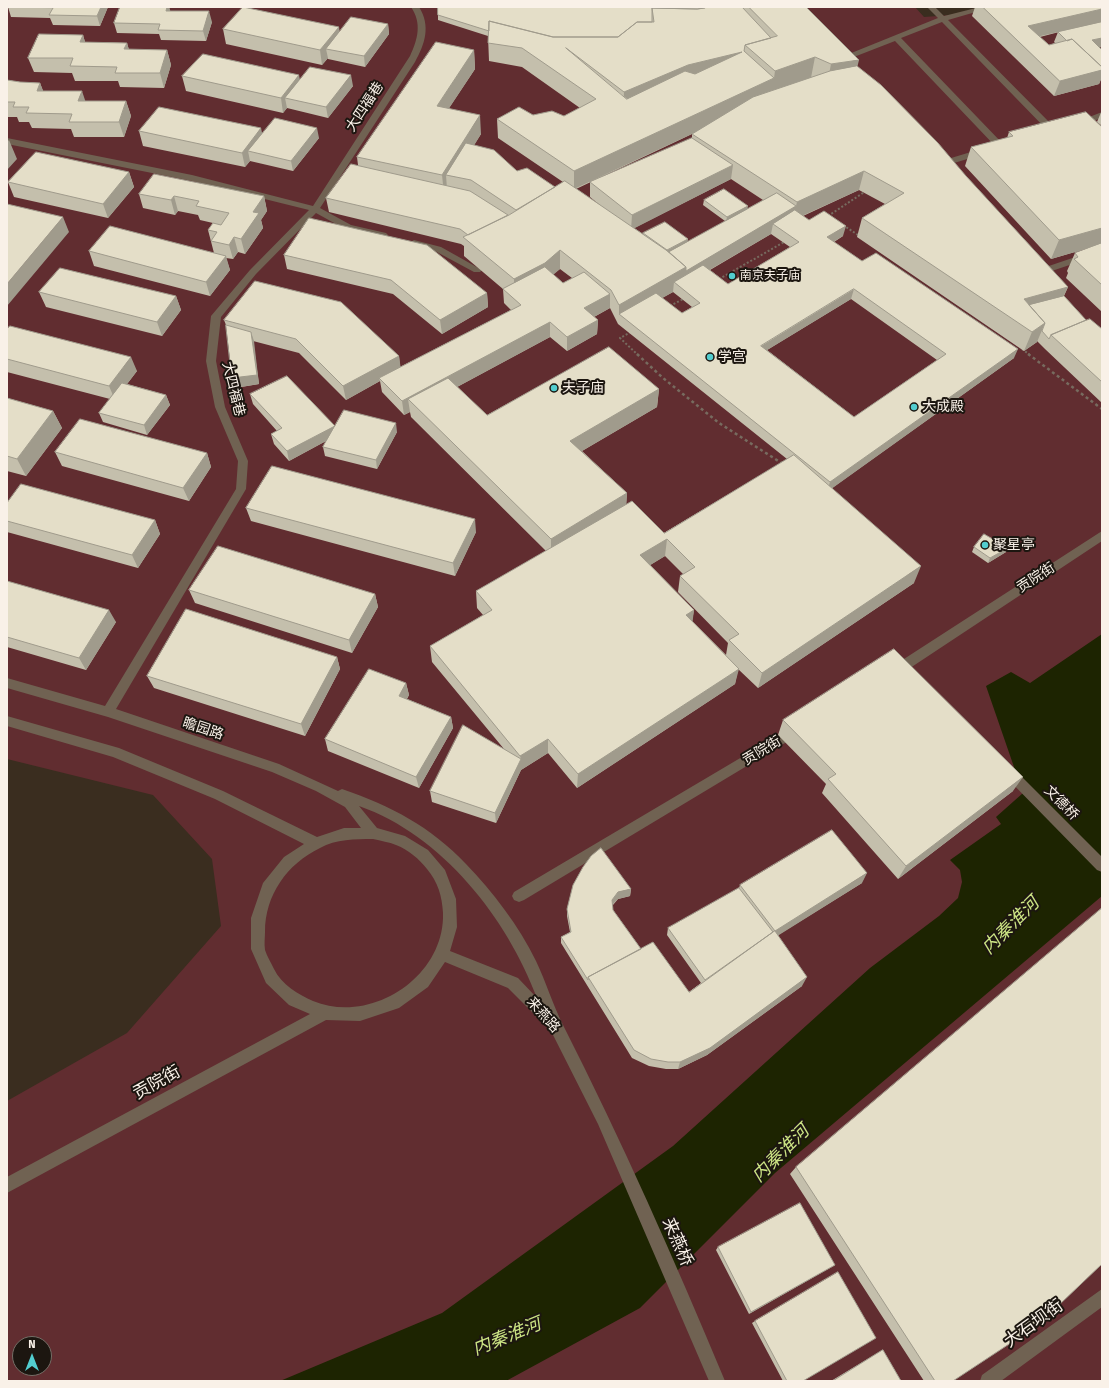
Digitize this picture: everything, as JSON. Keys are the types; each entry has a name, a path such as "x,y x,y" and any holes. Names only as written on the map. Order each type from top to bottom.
{"street":[{"name":"大四福巷","path":"108,712 241,489 243,461 220,407 211,361 216,316 253,272 315,209 411,62 420,47 422,18 415,7"},
{"path":"931,7 1056,129 1102,116"},
{"path":"831,51 841,63 896,37 943,19 989,7"},
{"path":"896,37 1003,145 941,164"},
{"path":"7,141 192,178 315,209 348,227 393,238"},
{"path":"408,242 438,249 477,270"},
{"path":"1037,273 1102,251"},
{"name":"贡院街","path":"884,678 1102,535"},
{"path":"905,665 916,677"},
{"name":"瞻园路","path":"7,683 108,712 275,768 320,787 349,803 373,833"},
{"path":"7,721 115,752 219,795 316,843"},
{"name":"贡院街","path":"519,896 803,726"},
{"name":"文德桥","path":"998,761 1102,866"},
{"path":"320,787 379,808 409,824 440,846 466,873 495,909 523,950 556,1026"},
{"path":"373,833 400,840 417,850 423,854 440,874 449,899 450,927 442,954 423,982 394,1003 360,1014 325,1013 294,1000 271,978 258,949 258,918 268,887 289,861 316,843 344,834 373,833"},
{"name":"来燕路","path":"442,954 513,983 556,1026 603,1119"},
{"name":"贡院街","path":"7,1185 325,1013"},
{"name":"来燕桥","path":"603,1119 717,1381"},
{"name":"大石坝街","path":"988,1381 1102,1297"}],"path":[{"path":"823,219 868,190"},
{"path":"830,215 836,220"},
{"path":"842,224 866,240"},
{"path":"715,282 789,240"},
{"path":"669,307 689,296"},
{"path":"632,330 620,338 663,378 719,423 789,467"},
{"path":"1018,346 1102,408"}],"shaded area":[{"name":"夫子庙","path":"7,7 915,7 924,17 966,14 983,7 1102,7 1102,1381 7,1381 7,1101 127,1033 221,926 212,859 153,795 7,759"}],"water":[{"name":"内秦淮河","path":"1102,634 1102,896 775,1173 640,1308 506,1381 280,1381 442,1313 673,1146 870,968 939,916 958,898 962,882 960,870 950,860 1001,824 996,817 1023,793 986,686 1011,672 1030,683"}],"building":[{"path":"8,7 101,7 97,16 49,15 53,8"},
{"path":"120,7 167,7 166,11 209,11 203,31 158,30 160,24 114,23"},
{"path":"243,7 339,27 320,50 223,29"},
{"path":"438,7 705,8 652,8 652,22 637,22 618,37 553,37 489,21 489,31 438,15"},
{"path":"709,7 742,7 771,38 745,45 744,51 774,78 574,171 497,119 519,107 533,115 552,111 564,116 596,99 522,48 488,43 489,21 553,37 618,37 637,22 654,22 652,8 697,9","holes":["566,48 624,92 688,65 742,52 695,74 685,71 627,99"]},
{"path":"749,7 806,7 859,60 831,64 815,57 775,71 745,45 777,36"},
{"path":"983,7 1102,7 1102,9 1028,26 1049,45 1072,39 1102,67 1102,70 1060,81"},
{"path":"351,17 388,24 364,56 326,49"},
{"path":"1102,22 1102,38 1092,40 1102,50 1102,67 1072,39 1067,41 1058,32"},
{"path":"39,34 83,35 80,42 127,43 124,49 167,50 160,73 115,73 117,67 70,66 73,58 28,58"},
{"path":"436,42 474,50 437,106 480,115 442,175 357,157"},
{"path":"203,54 299,75 281,98 182,76"},
{"path":"857,66 881,85 938,143 966,176 1068,287 1024,299 1045,323 1032,332 862,218 904,193 864,171 797,202 692,134 753,97 830,71"},
{"path":"310,67 351,75 326,107 285,98"},
{"path":"7,80 40,83 37,91 82,91 78,101 126,101 119,122 69,122 72,114 26,113 29,107 13,107 15,102 7,102"},
{"path":"159,107 261,128 242,153 139,131"},
{"path":"1086,112 1102,127 1102,228 1059,240 971,147 1013,136 1009,132"},
{"path":"275,118 317,128 291,161 248,151"},
{"path":"692,138 733,165 632,215 590,182"},
{"path":"466,143 494,150 517,171 527,168 555,187 516,210 471,180 446,175"},
{"path":"36,152 129,172 103,204 8,182"},
{"path":"351,164 470,191 508,215 468,235 460,229 326,198"},
{"path":"154,174 264,196 253,212 259,213 241,239 234,237 229,245 211,241 217,232 208,230 213,223 221,225 229,213 196,206 199,201 174,196 171,200 139,194"},
{"path":"565,181 666,250 686,267 619,305 611,290 560,250 545,263 514,279 463,237 509,215"},
{"path":"724,189 748,206 727,217 704,200"},
{"path":"777,193 796,206 686,271 686,267 669,252"},
{"path":"7,204 63,217 7,284"},
{"name":"学宫","path":"795,210 809,220 824,211 846,226 827,237 862,261 876,253 1018,349 830,482 619,314 656,293 682,313 700,303 674,282 703,265 728,284 799,242 773,224","holes":["854,289 946,354 854,417 761,346"]},
{"path":"309,218 427,245 487,293 440,320 391,280 284,255"},
{"path":"665,222 688,239 667,250 643,233"},
{"path":"110,226 226,256 206,282 89,251"},
{"path":"1102,243 1102,285 1074,259 1078,257 1075,253"},
{"path":"545,267 563,283 584,272 610,294 584,308 598,320 567,337 550,322 402,401 379,378 521,305 503,289"},
{"path":"60,268 176,296 157,322 39,292"},
{"path":"255,281 341,302 399,356 343,386 296,339 224,320"},
{"path":"1064,296 1086,320 1051,335 1049,339 1042,331 1045,323 1029,305"},
{"path":"1090,319 1102,329 1102,382 1051,335"},
{"path":"226,325 251,332 257,375 232,378"},
{"path":"10,326 131,357 109,386 7,359 7,329"},
{"path":"609,347 659,389 570,441 627,493 551,539 408,399 448,378 487,415"},
{"path":"287,376 335,426 287,451 271,434 282,428 250,394"},
{"path":"122,383 166,395 144,425 99,413"},
{"path":"7,398 53,411 17,459 7,456"},
{"path":"344,410 396,423 376,460 323,447"},
{"path":"80,419 207,453 183,488 55,452"},
{"path":"794,455 921,566 762,673 729,640 739,634 680,576 695,567 667,539 640,555 694,610 686,615 739,669 578,774 548,739 520,756 430,646 492,610 476,591 632,501 664,533"},
{"path":"272,466 475,519 453,563 246,508"},
{"path":"21,484 155,520 132,555 7,521 7,503"},
{"name":"聚星亭","path":"984,534 1008,548 990,558 974,547"},
{"path":"218,546 375,594 349,640 189,590"},
{"path":"7,581 109,610 79,658 7,637"},
{"path":"186,609 337,657 301,724 147,676"},
{"path":"894,649 1023,777 906,866 828,779 836,774 783,720"},
{"path":"369,669 406,683 399,696 451,717 416,777 325,739"},
{"path":"463,725 521,759 495,813 430,791"},
{"path":"832,830 867,873 775,931 740,885"},
{"path":"601,848 631,889 618,892 612,900 613,910 641,949 588,977 588,980 561,937 571,932 567,909 573,885 591,856"},
{"path":"739,888 773,932 705,980 668,928"},
{"path":"1102,908 1102,1264 1038,1325 953,1381 935,1381 796,1167"},
{"path":"775,931 807,977 710,1048 680,1062 668,1062 651,1059 634,1050 588,977 653,942 689,992"},
{"path":"800,1203 835,1265 751,1312 718,1247"},
{"path":"838,1272 876,1338 803,1381 787,1381 755,1321"},
{"path":"883,1350 901,1381 833,1381"}],"place":[{"name":"南京夫子庙","path":"732,276"},
{"name":"学宫","path":"710,357"},
{"name":"夫子庙","path":"554,388"},
{"name":"大成殿","path":"914,407"},
{"name":"聚星亭","path":"985,545"}]}
